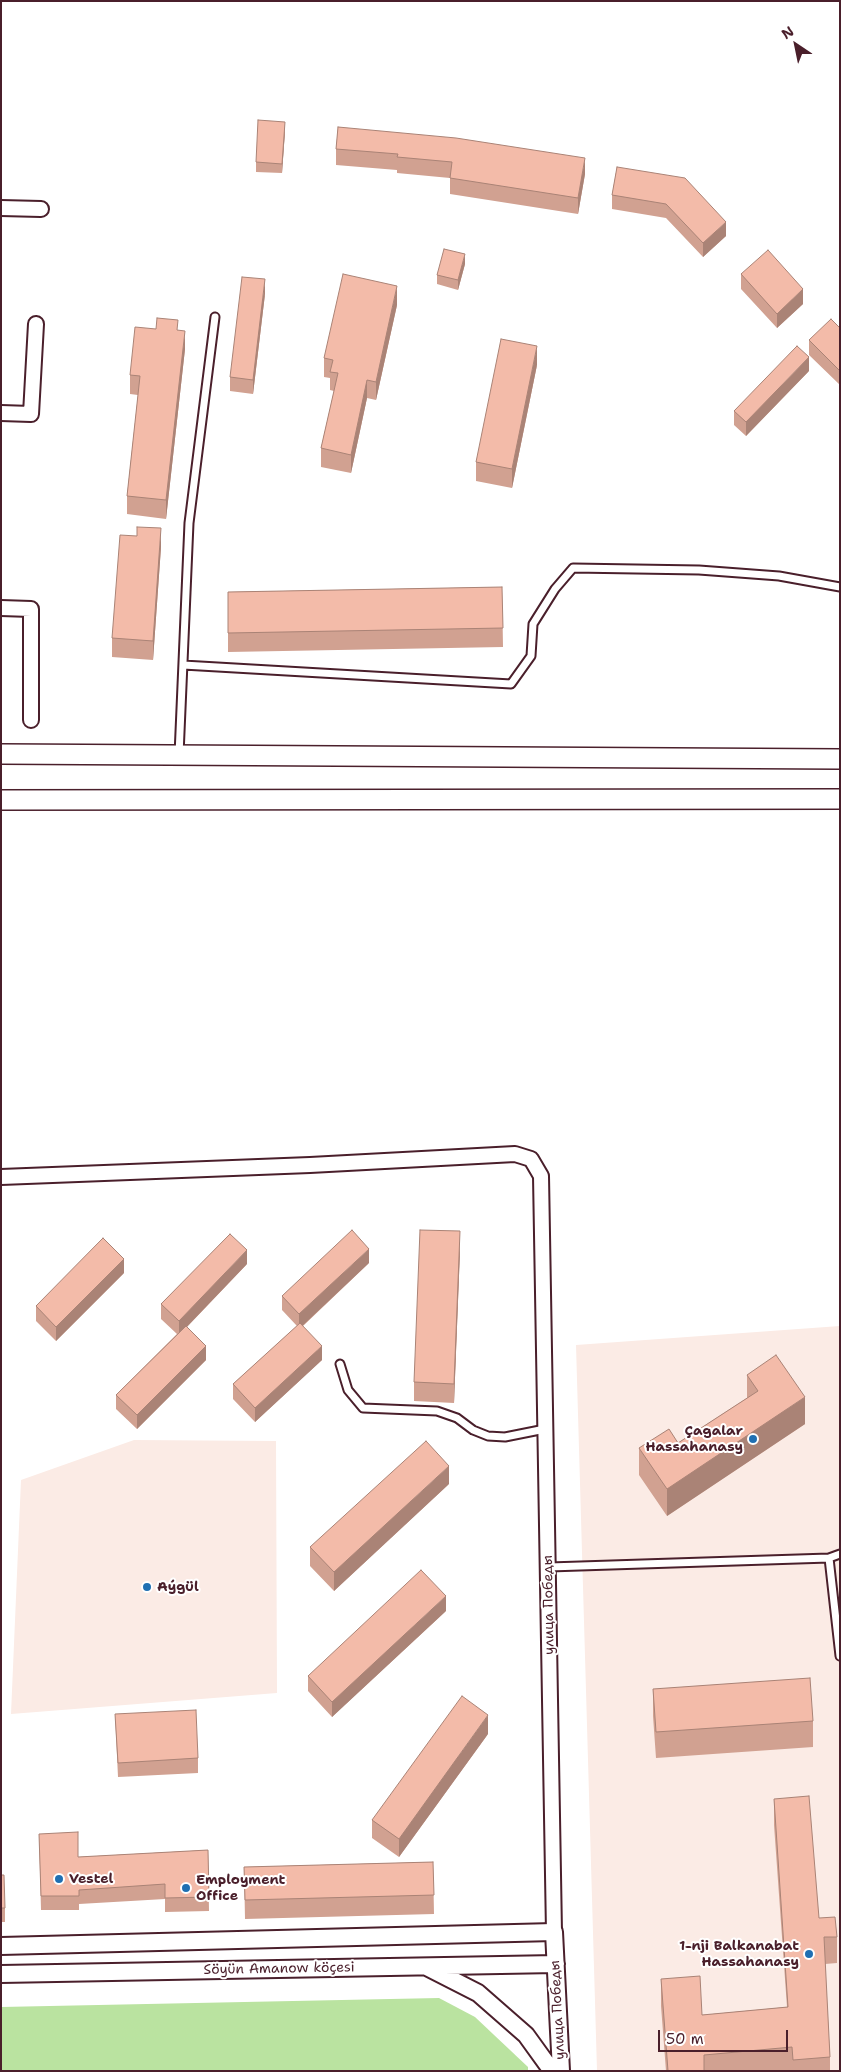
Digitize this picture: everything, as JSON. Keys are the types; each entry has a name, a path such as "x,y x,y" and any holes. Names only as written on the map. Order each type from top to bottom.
{"main road":[{"path":"1,754 840,759"},
{"path":"1,800 840,799"}],"street":[{"path":"1,208 40,209"},
{"path":"1,413 31,414 36,324"},
{"path":"1,608 31,609 32,720"},
{"name":"улица Победы","path":"1,1177 310,1165 515,1154 531,1158 541,1176 554,1932 561,2071"},
{"path":"1,1946 554,1932"},
{"name":"Söyün Amanow köçesi","path":"1,1974 556,1964"},
{"path":"425,1966 478,1992 526,2035 552,2071"}],"lane":[{"path":"179,756 189,523 215,317"},
{"path":"183,665 511,684 531,656 533,624 555,589 572,568 699,570 779,576 840,587"},
{"path":"340,1364 348,1390 363,1408 437,1411 457,1418 473,1430 488,1436 505,1437 545,1429"},
{"path":"549,1567 829,1558 840,1554"},
{"path":"829,1558 840,1656"}],"shaded area":[{"path":"840,1326 840,2071 597,2071 576,1345"},
{"name":"Aýgül","path":"134,1440 276,1441 277,1693 11,1714 21,1480"}],"green space":[{"path":"439,1998 475,2017 528,2067 528,2071 1,2071 1,2007"}],"building":[{"path":"258,120 285,122 282,164 256,162"},
{"path":"338,127 456,138 585,158 578,198 450,178 452,162 397,157 398,154 336,149"},
{"path":"617,167 685,178 726,222 703,243 666,204 612,195"},
{"path":"444,249 465,254 458,280 437,275"},
{"path":"768,250 803,289 777,314 741,274"},
{"path":"343,274 397,286 376,382 367,380 351,455 321,448 338,373 330,372 333,360 324,358"},
{"path":"242,277 265,279 253,380 230,377"},
{"path":"157,318 178,320 177,330 185,331 166,500 127,496 140,376 130,375 135,327 156,329"},
{"path":"831,319 840,328 840,371 809,340"},
{"path":"501,339 537,346 512,469 476,462"},
{"path":"797,346 809,357 746,422 734,411"},
{"path":"137,527 161,528 153,641 112,638 120,535 137,536"},
{"path":"502,587 503,628 228,633 228,592"},
{"path":"352,1230 369,1249 299,1314 282,1296"},
{"path":"420,1230 460,1231 454,1384 414,1382"},
{"path":"230,1234 247,1250 179,1321 161,1304"},
{"path":"103,1238 124,1259 56,1327 36,1306"},
{"path":"300,1323 322,1346 255,1408 233,1384"},
{"path":"186,1326 206,1346 137,1415 116,1395"},
{"path":"776,1355 805,1397 667,1489 639,1448 669,1429 678,1443 758,1391 747,1375"},
{"path":"426,1441 449,1466 334,1572 310,1547"},
{"path":"421,1570 446,1596 332,1702 308,1676"},
{"path":"810,1678 813,1721 656,1732 653,1689"},
{"path":"462,1696 488,1715 399,1839 372,1820"},
{"path":"196,1710 198,1758 118,1763 115,1714"},
{"name":"1-nji Balkanabat Hassahanasy","path":"809,1796 819,1918 835,1917 837,1937 824,1937 830,2057 793,2060 792,2047 704,2055 704,2071 668,2071 661,1979 700,1976 702,2015 788,2007 774,1799"},
{"path":"78,1832 78,1857 208,1850 209,1897 165,1898 165,1884 79,1890 79,1896 41,1896 39,1834"},
{"path":"433,1862 434,1895 245,1900 244,1867"},
{"path":"1,1875 4,1875 5,1908 1,1908"}],"place":[{"name":"Çagalar Hassahanasy","path":"753,1439"},
{"name":"Aýgül","path":"147,1587"},
{"name":"Vestel","path":"59,1879"},
{"name":"Employment Office","path":"186,1888"},
{"name":"1-nji Balkanabat Hassahanasy","path":"809,1954"}]}
